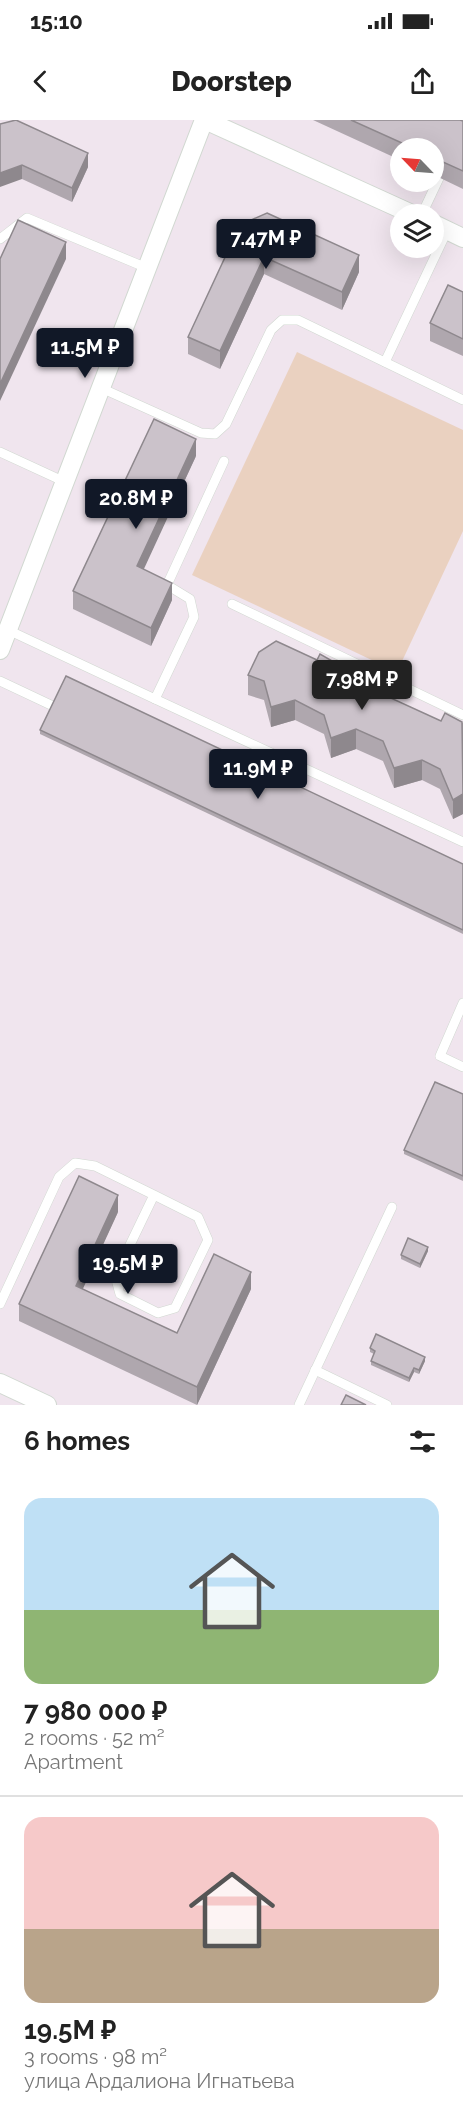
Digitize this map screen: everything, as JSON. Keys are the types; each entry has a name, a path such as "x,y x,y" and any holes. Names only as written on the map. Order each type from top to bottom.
{"street":[{"path":"0,650 204,120 232,126 392,204"},
{"path":"0,1383 47,1405"}],"lane":[{"path":"0,239 27,218 147,268"},
{"path":"385,362 448,231"},
{"path":"101,388 201,433 215,434 226,424 271,330 282,320 298,320 463,400"},
{"path":"0,452 65,482"},
{"path":"155,699 194,617 190,599 167,585 224,461"},
{"path":"232,604 463,715"},
{"path":"8,630 463,842"},
{"path":"0,681 53,706"},
{"path":"463,1003 440,1056 463,1067"},
{"path":"0,1304 59,1177 75,1163 95,1166 154,1194 198,1217 208,1240 175,1308 158,1313 120,1294 115,1276 154,1194"},
{"path":"299,1405 392,1207"},
{"path":"315,1370 387,1405"}],"shaded area":[{"path":"297,352 463,430 463,531 397,672 192,575"}],"building":[{"path":"16,120 88,153 72,188 22,165 0,173 0,124"},
{"path":"351,120 463,121 463,171 444,162 444,138 391,138"},
{"path":"267,213 359,255 342,292 264,257 220,351 188,337 240,225"},
{"path":"18,220 66,242 0,384 0,259"},
{"path":"448,285 463,292 463,339 430,323"},
{"path":"154,419 196,439 137,566 172,583 151,628 73,591"},
{"path":"276,641 317,660 320,654 341,666 347,678 441,721 445,713 462,722 463,794 453,800 440,769 422,760 394,768 383,741 356,729 331,738 324,715 295,700 271,707 264,681 248,675 259,652"},
{"path":"66,676 463,864 463,930 40,730"},
{"path":"435,1082 463,1094 463,1176 404,1150"},
{"path":"79,1176 118,1195 76,1286 177,1333 214,1254 251,1272 197,1387 19,1304"},
{"path":"408,1238 428,1247 420,1264 401,1255"},
{"path":"376,1334 425,1357 419,1370 414,1368 409,1378 371,1361 375,1351 370,1348"},
{"path":"346,1395 366,1405 341,1405"}]}
